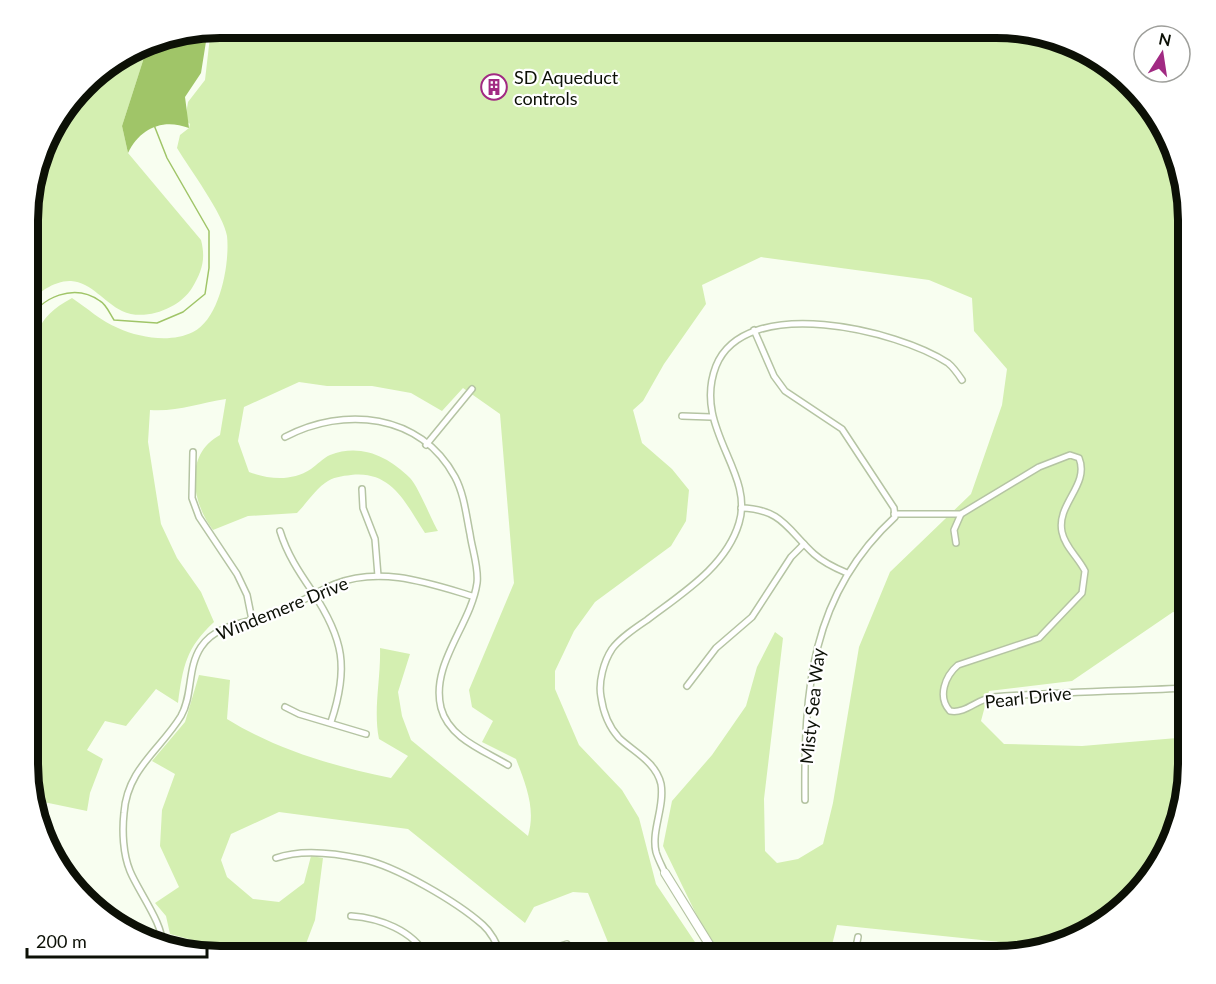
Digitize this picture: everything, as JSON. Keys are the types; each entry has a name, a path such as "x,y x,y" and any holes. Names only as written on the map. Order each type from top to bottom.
{"street":[{"path":"710,946 665,873 656,852 655,841 662,804 661,783 651,764 618,737 607,719 600,695 602,671 612,649 693,585 715,564 732,540 740,522 739,487 711,417 711,392 716,366 728,346 754,330 776,325 831,326 865,332 924,350 950,364 962,380"},
{"path":"754,330 774,376 785,391 842,429 894,508 894,514 961,514 954,530 956,543"},
{"path":"426,445 472,389"},
{"path":"682,416 711,417"},
{"path":"285,437 304,426 325,421 377,419 396,424 445,462 463,496 477,573 472,596 441,675 438,692 442,710 450,728 508,765"},
{"path":"193,452 192,498 199,517 237,574 247,594 252,620"},
{"name":"Pearl Drive","path":"961,514 1039,467 1070,455 1079,458 1083,474 1061,522 1067,546 1077,556 1085,571 1082,593 1039,638 966,662 951,671 943,694 945,704 950,711 960,712 986,698 1075,691 1178,688"},
{"path":"362,489 363,508 375,539 378,576"},
{"path":"741,508 759,508 776,515 829,566 848,573"},
{"name":"Misty Sea Way","path":"805,800 805,766 812,669 819,636 831,602 848,573 871,539 895,517 894,514"},
{"path":"280,531 285,547 314,594 341,653 343,673 331,722"},
{"path":"687,686 716,648 752,617 791,557 804,544"},
{"name":"Windemere Drive","path":"160,936 129,870 123,839 124,810 132,784 146,757 182,715 192,665 200,647 212,634 273,614 336,584 378,576 427,582 472,596"},
{"path":"285,707 299,714 366,734"},
{"path":"276,858 294,851 363,859 387,868 420,883 484,926 496,946"},
{"path":"351,916 374,918 399,930 418,946"},
{"path":"856,946 858,936"}],"shaded area":[{"path":"219,37 1009,38 1032,41 1066,51 1088,62 1117,83 1141,109 1160,139 1169,161 1177,196 1178,613 1173,612 1072,681 989,691 981,721 1004,744 1082,746 1178,738 1178,777 1172,812 1165,834 1154,856 1133,885 1107,909 1088,922 1055,937 1020,945 837,925 832,946 716,946 697,916 663,846 672,801 712,755 746,706 757,667 775,632 783,638 764,799 765,851 777,863 798,859 823,844 833,803 859,647 890,572 971,494 1002,405 1007,369 974,331 972,298 929,280 761,257 702,285 706,304 664,364 643,401 633,410 642,443 672,469 689,490 686,521 671,546 595,602 574,631 555,671 555,689 579,745 622,790 639,818 656,884 698,946 610,946 588,893 573,892 534,907 525,923 408,829 279,812 231,834 221,860 227,877 253,899 279,902 304,883 311,856 323,858 315,920 305,946 207,946 170,934 166,916 155,903 179,887 160,846 162,810 175,774 152,761 185,722 199,675 230,680 227,719 246,730 306,756 391,778 408,756 379,739 377,705 380,648 410,654 398,692 402,716 411,740 528,836 531,816 526,788 516,759 482,742 493,721 472,707 469,690 514,583 500,414 463,388 442,411 411,393 372,386 327,386 299,382 244,407 238,441 249,472 272,478 288,478 311,469 327,456 341,452 352,450 373,454 392,463 410,478 438,531 425,533 396,491 377,478 365,475 344,476 328,481 297,513 248,516 213,530 200,507 196,493 196,467 200,454 220,435 226,399 179,408 150,410 148,442 161,524 177,558 201,592 214,622 197,640 187,658 178,703 156,689 126,726 105,721 87,750 103,759 90,793 87,811 41,802 38,777 37,334 50,314 72,298 112,325 136,334 156,338 175,337 193,332 210,315 225,275 227,236 220,216 177,148 180,135 189,128 190,124 185,120 188,102 205,80 210,38"},
{"path":"207,38 201,73 185,97 189,128 170,124 153,127 139,137 128,153 122,126 145,53 172,44"},
{"path":"145,53 122,126 128,153 201,240 203,259 198,276 192,288 179,302 161,311 141,315 122,311 78,282 65,281 46,288 37,295 37,219 39,196 51,150 62,128 91,91 109,75"}],"waterway":[{"path":"37,310 49,299 69,293 80,293 102,302 114,320 157,323 183,312 205,294 209,268 209,231 167,158 154,125"}],"place":[{"name":"SD Aqueduct controls","path":"494,87"}]}
